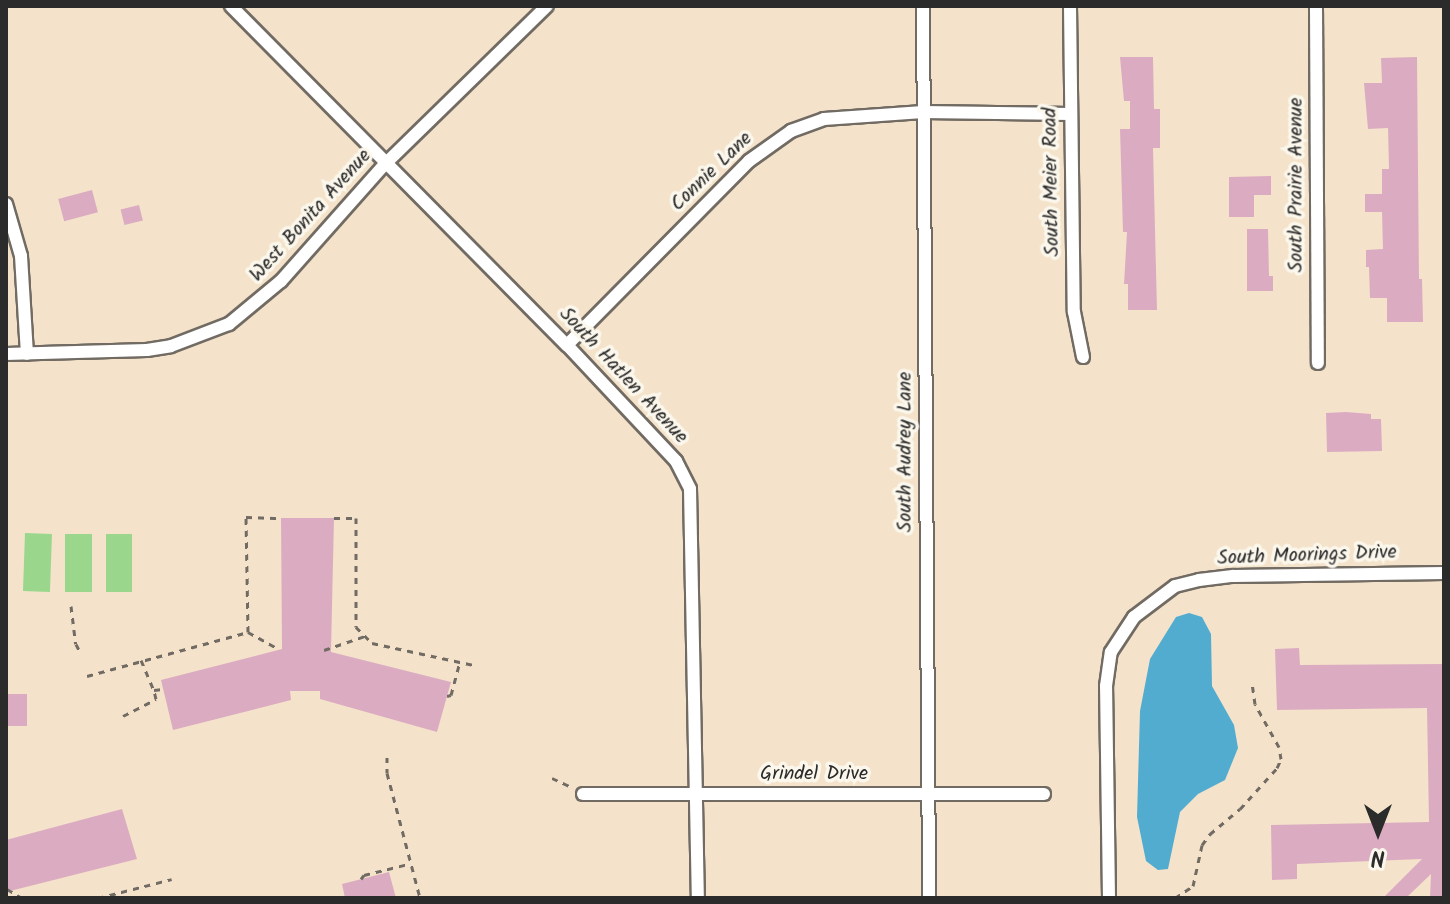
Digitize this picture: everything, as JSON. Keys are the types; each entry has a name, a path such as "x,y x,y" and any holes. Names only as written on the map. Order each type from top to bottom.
{"street":[{"name":"South Hatlen Avenue","path":"231,6 567,345 676,461 690,489 698,898"},
{"name":"West Bonita Avenue","path":"6,354 147,350 171,346 229,324 281,281 385,164 547,6"},
{"name":"South Audrey Lane","path":"923,6 929,898"},
{"name":"South Meier Road","path":"1070,6 1074,312 1083,357"},
{"name":"South Prairie Avenue","path":"1316,6 1318,363"},
{"name":"Connie Lane","path":"567,345 766,145 791,131 824,119 923,112 1071,114"},
{"path":"6,204 21,256 27,354"},
{"name":"South Moorings Drive","path":"1109,898 1106,686 1111,652 1134,617 1175,586 1199,580 1444,573"},
{"name":"Grindel Drive","path":"583,794 1044,794"}],"path":[{"path":"248,632 246,517 281,518"},
{"path":"334,518 356,518 356,627 372,643 474,665"},
{"path":"71,606 76,644 81,654"},
{"path":"87,676 248,632 279,649"},
{"path":"324,650 365,636"},
{"path":"123,716 156,699 141,660"},
{"path":"447,696 451,695 460,662"},
{"path":"1175,898 1193,886 1202,845 1210,834 1240,809 1277,768 1281,759 1279,747 1255,704 1252,682"},
{"path":"154,690 163,689"},
{"path":"387,757 387,773 408,864 420,898"},
{"path":"552,778 583,794"},
{"path":"361,879 364,875 408,864"},
{"path":"98,898 172,879"},
{"path":"7,889 22,898"}],"green space":[{"path":"25,533 52,534 50,592 23,591"},
{"path":"65,534 92,534 92,592 65,592"},
{"path":"106,534 132,534 132,592 106,592"}],"water":[{"path":"1189,613 1202,617 1211,634 1212,686 1234,725 1238,748 1225,780 1198,794 1180,812 1168,869 1158,870 1146,861 1137,817 1140,711 1150,659 1176,617"}],"building":[{"path":"1120,57 1153,57 1154,109 1160,109 1160,148 1153,148 1157,310 1128,310 1128,284 1124,284 1127,232 1123,232 1120,129 1130,129 1130,101 1124,101"},
{"path":"1417,57 1419,279 1422,279 1423,322 1387,322 1387,298 1370,298 1369,267 1366,267 1366,250 1383,249 1382,212 1365,212 1365,194 1382,194 1382,169 1389,169 1388,128 1368,129 1364,83 1382,83 1381,58"},
{"path":"1271,176 1271,195 1254,195 1254,217 1229,217 1229,177"},
{"path":"92,190 98,212 64,221 58,199"},
{"path":"139,205 143,221 124,225 121,210"},
{"path":"1247,229 1268,229 1269,276 1273,276 1273,291 1247,291"},
{"path":"1326,413 1371,414 1371,419 1381,419 1382,451 1327,452"},
{"path":"281,518 334,518 331,652 451,682 437,732 320,699 320,691 290,691 291,700 173,730 161,680 282,649"},
{"path":"1299,648 1300,665 1444,664 1444,898 1430,898 1431,874 1406,898 1383,898 1422,859 1297,864 1297,879 1272,880 1271,825 1429,822 1427,708 1277,710 1275,649"},
{"path":"6,694 27,694 27,726 6,726"},
{"path":"122,809 137,859 6,892 6,840"},
{"path":"389,872 396,898 345,898 342,884"}]}
